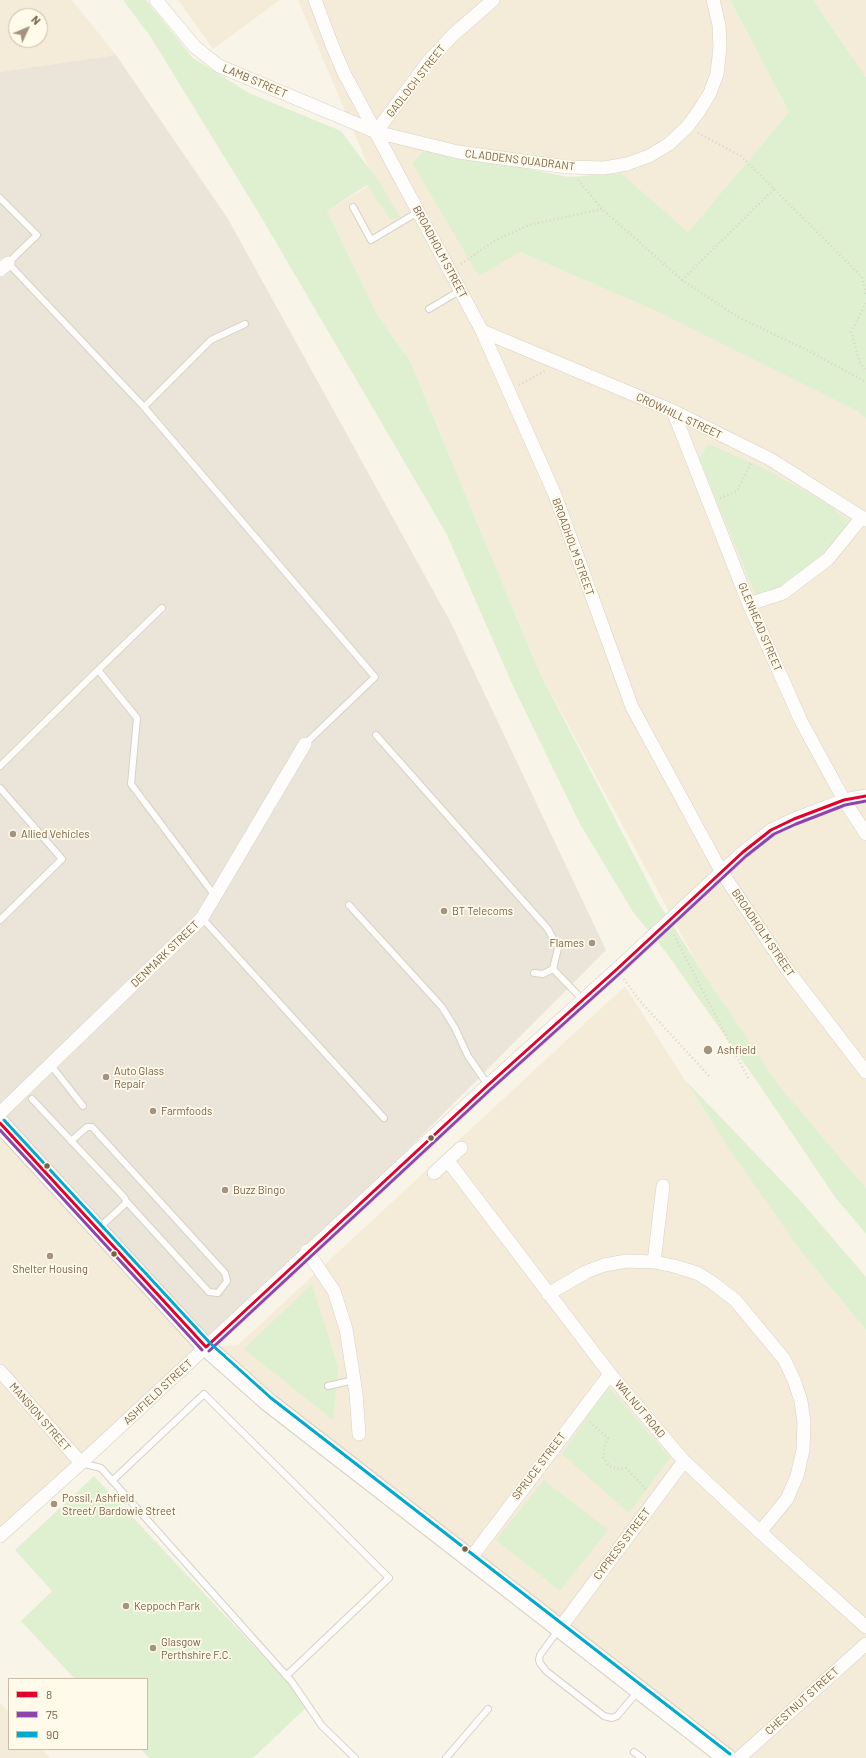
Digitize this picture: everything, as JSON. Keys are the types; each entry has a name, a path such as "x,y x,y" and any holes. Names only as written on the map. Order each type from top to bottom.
{"main road":[{"path":"0,1123 206,1347 268,1402 727,1758"}],"street":[{"name":"LAMB STREET","path":"156,0 195,47 219,66 376,132"},
{"name":"BROADHOLM STREET","path":"315,0 344,74 482,331 555,495 632,707 721,871 786,968 866,1072"},
{"name":"GADLOCH STREET","path":"376,132 428,62 454,35 494,0"},
{"name":"CLADDENS QUADRANT","path":"376,132 458,152 567,167 604,168 627,164 649,156 668,144 688,127 710,93 717,74 719,39 713,0"},
{"name":"CROWHILL STREET","path":"482,331 673,411 770,458 864,519"},
{"name":"GLENHEAD STREET","path":"673,411 749,604 801,721 844,800 866,834"},
{"path":"749,604 783,593 828,559 864,519"},
{"name":"DENMARK STREET","path":"0,1113 202,918 305,744"},
{"name":"ASHFIELD STREET","path":"0,1536 81,1463 488,1085 616,970 743,852 771,830 794,819 844,800 866,796"},
{"path":"434,1173 461,1148"},
{"name":"WALNUT ROAD","path":"448,1161 610,1374 684,1461 760,1532 866,1627"},
{"path":"654,1262 663,1186"},
{"path":"307,1252 334,1291 346,1329 354,1380 359,1434"},
{"path":"548,1294 586,1272 604,1265 627,1262 654,1262 697,1273 713,1282 735,1300 784,1358 794,1380 801,1401 804,1423 803,1450 797,1476 787,1499 760,1532"},
{"name":"MANSION STREET","path":"0,1371 81,1463"},
{"name":"SPRUCE STREET","path":"470,1559 578,1414 610,1374"},
{"name":"CYPRESS STREET","path":"560,1628 684,1461"},
{"name":"CHESTNUT STREET","path":"739,1758 866,1644"}],"lane":[{"path":"0,198 37,235 4,267 144,406 375,677 305,744"},
{"path":"353,207 371,240 418,212"},
{"path":"429,309 461,290"},
{"path":"144,406 211,340 245,324"},
{"path":"0,766 162,608"},
{"path":"98,670 137,718 131,784 215,896"},
{"path":"376,735 548,929 558,948 553,970"},
{"path":"0,788 62,859 0,920"},
{"path":"349,905 442,1007 455,1028 468,1056 488,1085"},
{"path":"202,918 384,1118"},
{"path":"534,973 543,974 553,970"},
{"path":"553,970 582,999"},
{"path":"50,1064 83,1106"},
{"path":"32,1099 124,1197 126,1202 209,1292 218,1293 228,1278 225,1273 92,1127 87,1127 72,1141"},
{"path":"98,1229 126,1202"},
{"path":"328,1386 354,1380"},
{"path":"112,1481 204,1394 389,1578 286,1676"},
{"path":"81,1463 101,1468 286,1676 322,1726 355,1758"},
{"path":"560,1628 540,1655 540,1664 546,1671 607,1717 617,1716 639,1690"},
{"path":"446,1758 488,1709"},
{"path":"634,1752 642,1758"}],"path":[{"path":"688,127 741,156 862,277 866,294"},
{"path":"567,167 602,209 682,280 738,317 807,350 866,382"},
{"path":"682,280 774,189"},
{"path":"451,271 496,240 528,225 602,209"},
{"path":"866,303 851,332 860,363 866,371"},
{"path":"508,390 559,364"},
{"path":"709,502 737,491 756,452"},
{"path":"666,924 677,939 692,967 749,1080"},
{"path":"616,970 639,1000 711,1078"},
{"path":"578,1414 608,1438 603,1457 609,1466 626,1468 656,1499"}],"shaded area":[{"path":"0,0 72,0 116,55 0,72"},
{"path":"178,0 280,0 213,49"},
{"path":"298,0 730,0 789,112 688,232 609,163 481,156 520,252 656,311 853,409 866,418 866,1188 777,1083 698,965 538,669 410,361 378,316 327,211 375,182"},
{"path":"813,0 866,0 866,77"},
{"path":"116,55 228,219 451,623 606,950 307,1251 206,1347 0,1123 0,72"},
{"path":"625,986 704,1110 800,1250 866,1330 866,1758 727,1758 206,1347 238,1345"},
{"path":"0,1123 206,1347 0,1536"},
{"path":"0,1703 8,1712 8,1750 43,1750 50,1758 0,1758"}],"green space":[{"path":"123,0 146,0 193,58 249,93 341,131 380,183 400,217 390,219 367,185 327,211 378,316 410,361 538,669 658,902 777,1083 866,1188 866,1234 835,1197 756,1080 665,951 633,912 580,824 513,686 446,533 260,215 150,36"},
{"path":"730,0 813,0 866,77 866,418 853,409 656,311 520,252 479,276 412,163 426,149 569,177 621,173 688,232 789,112"},
{"path":"709,444 765,469 825,502 850,523 827,555 789,583 757,598 699,458"},
{"path":"686,1081 799,1199 866,1277 866,1330 800,1250 728,1147"},
{"path":"312,1284 338,1367 333,1420 244,1349"},
{"path":"608,1386 670,1458 629,1513 562,1454"},
{"name":"Keppoch Park","path":"94,1476 309,1705 253,1758 149,1758 142,1750 148,1750 148,1678 74,1678 21,1621 52,1591 15,1550"},
{"path":"544,1480 608,1530 560,1591 496,1540"}],"transit line":[{"name":"8","path":"206,1347 488,1085 616,970 743,852 771,830 794,819 844,800 866,796"},
{"name":"75","path":"209,1351 491,1089 619,974 746,856 774,834 845,805 866,801"},
{"name":"90","path":"4,1120 210,1343 271,1398 730,1754"},
{"name":"8","path":"0,1123 206,1347"},
{"name":"75","path":"0,1130 202,1350"}],"place":[{"name":"Allied Vehicles","path":"13,834"},
{"name":"BT Telecoms","path":"444,911"},
{"name":"Flames","path":"592,943"},
{"name":"Ashfield","path":"708,1050"},
{"name":"Auto Glass Repair","path":"106,1077"},
{"name":"Farmfoods","path":"153,1111"},
{"name":"Buzz Bingo","path":"225,1190"},
{"name":"Shelter Housing","path":"50,1256"},
{"name":"Possil, Ashfield Street/ Bardowie Street","path":"54,1504"},
{"name":"Keppoch Park","path":"126,1606"},
{"name":"Glasgow Perthshire F.C.","path":"153,1648"}]}
